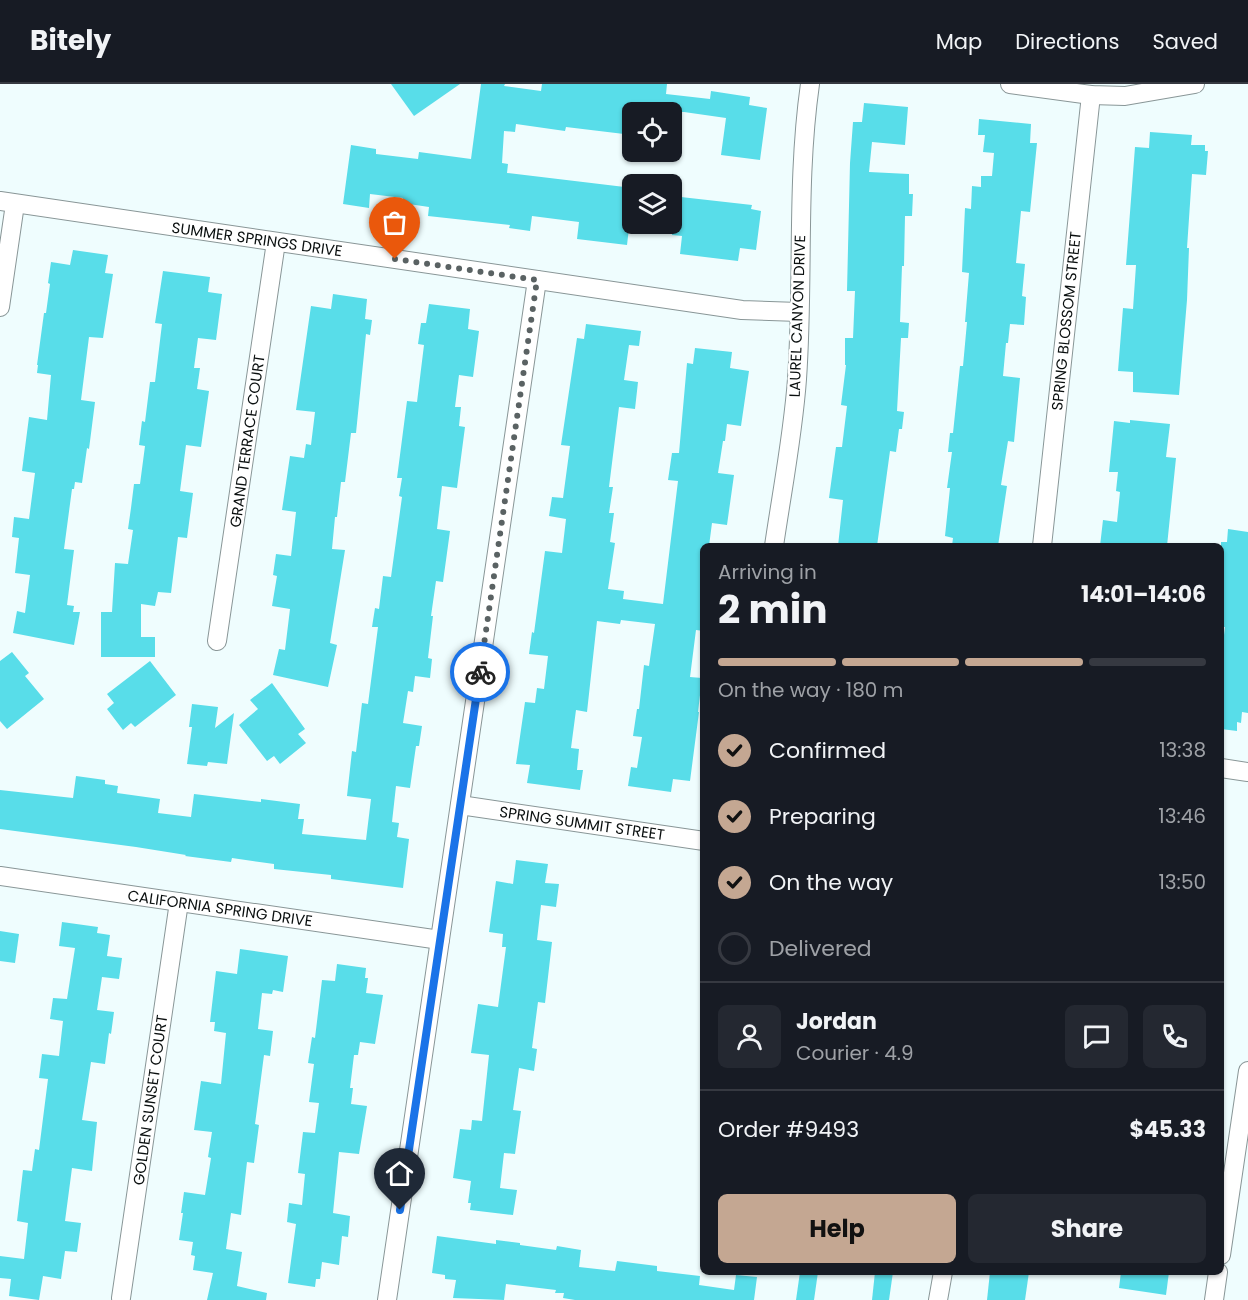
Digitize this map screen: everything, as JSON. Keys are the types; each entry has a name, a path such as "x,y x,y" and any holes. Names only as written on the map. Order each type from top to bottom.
{"street":[{"name":"LAUREL CANYON DRIVE","path":"774,543 797,379 804,135 810,84"},
{"path":"1010,84 1091,95 1125,96 1195,84"},
{"name":"SPRING BLOSSOM STREET","path":"1042,543 1091,95"},
{"name":"SUMMER SPRINGS DRIVE","path":"8,203 742,310 799,312"},
{"path":"0,307 8,203"},
{"name":"GRAND TERRACE COURT","path":"217,641 276,242"},
{"path":"387,1300 537,280"},
{"path":"1224,768 1248,772"},
{"name":"SPRING SUMMIT STREET","path":"460,805 700,840"},
{"name":"CALIFORNIA SPRING DRIVE","path":"0,876 440,940"},
{"name":"GOLDEN SUNSET COURT","path":"121,1298 179,902"},
{"path":"1224,1244 1240,1184 1248,1071"},
{"path":"938,1300 942,1275"},
{"path":"1214,1300 1218,1275"}],"building":[{"path":"391,84 460,84 414,116"},
{"path":"481,84 505,84 504,86 541,91 542,84 667,84 666,94 710,99 711,91 750,97 749,105 767,108 760,160 721,155 726,118 682,112 682,102 622,102 622,134 566,127 565,131 516,124 515,132 504,131 502,163 508,164 507,173 622,187 622,234 628,234 627,245 577,239 579,222 532,216 530,231 509,228 510,225 428,216 429,207 402,203 403,198 370,194 369,208 343,204 351,145 376,149 376,154 418,159 419,152 471,159"},
{"path":"864,103 908,107 905,145 872,142 869,172 909,174 909,194 913,194 912,216 905,216 904,266 902,266 900,322 909,323 908,338 901,338 897,411 904,412 896,452 890,451 877,543 838,543 843,500 829,498 836,447 842,447 847,406 841,405 846,365 845,338 853,338 855,291 847,291 850,163 853,122 862,122"},
{"path":"979,119 1031,124 1030,143 1037,143 1030,212 1021,211 1016,263 1025,264 1022,296 1026,297 1024,325 1010,324 1008,343 1006,343 1003,376 1020,378 1014,442 1008,441 1001,485 1007,486 998,543 952,543 953,538 945,536 950,488 947,488 952,452 948,452 950,433 953,433 960,366 963,366 967,322 965,322 969,273 962,272 965,208 971,209 972,186 981,187 981,176 992,176 994,153 983,152 985,135 978,135"},
{"path":"1150,132 1192,135 1191,145 1205,145 1205,151 1208,151 1206,175 1192,174 1187,248 1189,248 1187,300 1179,395 1133,392 1133,372 1118,371 1123,308 1133,309 1136,265 1126,265 1135,147 1149,148"},
{"path":"682,197 752,205 751,209 761,211 756,250 740,248 738,261 680,254 682,236 672,235 682,234"},
{"path":"73,250 108,255 105,273 113,274 103,338 89,337 81,400 95,402 82,483 75,482 74,489 72,489 64,549 74,550 67,605 74,606 73,612 80,612 74,645 13,633 17,611 25,613 30,575 15,573 19,538 12,537 14,517 29,519 35,473 22,471 29,417 47,420 51,375 37,373 37,365 50,284 48,283 51,262 70,265"},
{"path":"163,271 210,277 208,292 222,294 216,340 198,338 194,368 200,368 197,389 209,391 201,447 186,445 180,491 193,493 187,538 178,537 171,593 158,592 155,606 141,604 141,637 155,637 155,657 101,657 101,612 112,612 115,563 128,564 133,530 128,529 134,484 140,484 145,446 139,445 142,421 145,422 150,382 155,382 162,324 155,323"},
{"path":"333,294 367,299 365,319 372,320 370,335 366,334 356,433 351,433 345,482 341,482 337,517 335,517 332,549 345,550 330,643 337,645 328,687 273,675 279,649 285,650 290,609 272,606 277,576 273,575 276,554 291,556 296,512 282,510 290,456 304,458 306,444 311,445 315,412 296,410 311,306 331,309"},
{"path":"429,304 470,309 468,329 479,331 473,377 459,375 455,407 461,407 459,426 465,427 457,488 442,486 437,529 450,531 443,582 436,581 431,616 433,616 428,658 432,659 430,678 415,676 413,692 408,691 403,723 422,726 419,746 416,746 410,788 396,786 392,822 399,823 397,837 409,839 403,888 331,879 331,875 274,869 274,864 232,858 231,862 0,829 0,790 73,798 76,776 105,780 105,784 118,786 117,793 160,799 158,813 191,817 194,794 300,804 298,819 304,819 302,834 366,840 371,799 347,796 352,751 356,752 362,703 368,704 378,627 372,627 375,608 379,609 383,576 391,577 402,497 399,496 402,478 397,478 407,401 417,402 424,345 418,344 421,323 426,323"},
{"path":"586,324 641,331 639,346 629,345 624,380 638,382 635,409 619,407 609,487 613,487 609,513 614,513 610,542 615,543 608,589 624,591 623,599 663,604 678,481 668,480 672,453 679,453 687,363 693,364 695,348 732,352 730,368 749,371 741,426 727,424 718,473 734,475 727,525 712,523 709,543 700,543 700,630 696,630 690,677 700,678 699,712 690,781 673,779 671,792 628,786 631,767 637,768 642,737 633,736 644,665 649,666 655,624 621,620 620,624 597,621 587,712 576,710 571,748 579,749 577,770 583,770 580,790 527,783 530,765 516,764 525,702 535,703 537,688 544,689 548,656 529,654 545,551 562,553 566,519 549,516 552,497 563,498 570,446 561,445 577,338 584,339"},
{"path":"1130,420 1170,424 1166,457 1176,458 1167,543 1100,543 1103,520 1117,522 1120,492 1116,491 1118,472 1109,472 1114,421 1130,423"},
{"path":"1228,529 1248,532 1248,713 1242,712 1241,723 1237,722 1237,731 1224,729 1224,543 1221,542 1227,542"},
{"path":"12,652 29,673 25,676 44,699 7,729 0,721 0,661"},
{"path":"150,661 176,695 135,727 131,723 123,730 107,709 114,703 107,694"},
{"path":"272,683 305,729 298,734 306,743 280,764 274,756 267,761 239,725 258,709 250,700"},
{"path":"192,704 218,707 215,728 234,713 227,764 208,762 207,766 187,764 192,727 189,727"},
{"path":"516,860 548,864 545,883 559,884 556,907 541,905 537,940 552,942 545,1003 538,1002 532,1048 537,1049 534,1071 519,1068 513,1110 521,1111 515,1154 504,1153 500,1188 517,1190 513,1215 470,1210 471,1203 468,1203 471,1181 453,1178 460,1129 471,1130 472,1120 482,1121 489,1055 471,1053 478,1004 498,1007 506,947 502,947 503,934 489,932 496,881 513,884"},
{"path":"62,922 98,927 97,933 110,935 107,956 122,958 119,979 102,977 97,1010 114,1012 105,1064 91,1062 82,1120 97,1122 92,1171 72,1168 65,1221 81,1223 77,1252 65,1251 61,1279 43,1276 39,1300 9,1296 11,1279 0,1278 0,1256 24,1259 28,1223 17,1221 23,1170 32,1171 35,1149 39,1150 48,1079 39,1078 42,1054 59,1056 63,1021 50,1019 53,998 67,999 75,948 59,946"},
{"path":"0,931 19,934 15,963 0,961"},
{"path":"240,949 288,956 283,992 273,990 272,994 262,993 258,1029 273,1031 270,1056 264,1055 255,1124 259,1125 254,1163 247,1162 241,1215 231,1213 226,1249 242,1252 237,1286 267,1293 266,1300 207,1300 213,1273 193,1270 195,1256 191,1255 193,1242 179,1240 183,1213 181,1213 184,1192 205,1195 211,1158 208,1157 212,1132 194,1130 201,1081 221,1084 226,1033 214,1031 215,1022 210,1022 216,971 237,974"},
{"path":"337,964 366,968 365,978 368,978 366,993 383,995 375,1044 360,1042 358,1055 354,1055 350,1088 353,1088 351,1104 367,1106 359,1154 339,1152 333,1213 350,1216 348,1237 342,1236 339,1265 322,1262 320,1279 316,1279 315,1287 288,1283 296,1224 287,1222 289,1203 302,1205 305,1174 298,1173 303,1132 315,1133 319,1103 309,1102 314,1064 308,1063 312,1037 315,1038 322,980 335,981"},
{"path":"437,1236 496,1244 496,1240 556,1250 557,1246 581,1250 579,1267 615,1271 617,1261 657,1266 657,1271 700,1276 699,1285 734,1290 736,1275 757,1277 754,1300 575,1300 563,1298 564,1293 555,1293 556,1290 506,1284 504,1300 453,1298 456,1280 445,1279 445,1275 432,1273"},
{"path":"800,1275 818,1275 814,1300 796,1300"},
{"path":"875,1275 893,1275 889,1300 872,1300"},
{"path":"990,1275 1029,1275 1025,1300 987,1300"},
{"path":"1121,1275 1169,1275 1166,1295 1119,1288"}],"way so far":[{"path":"395,259 537,280 480,672"}],"route":[{"path":"400,1210 480,672"}]}
